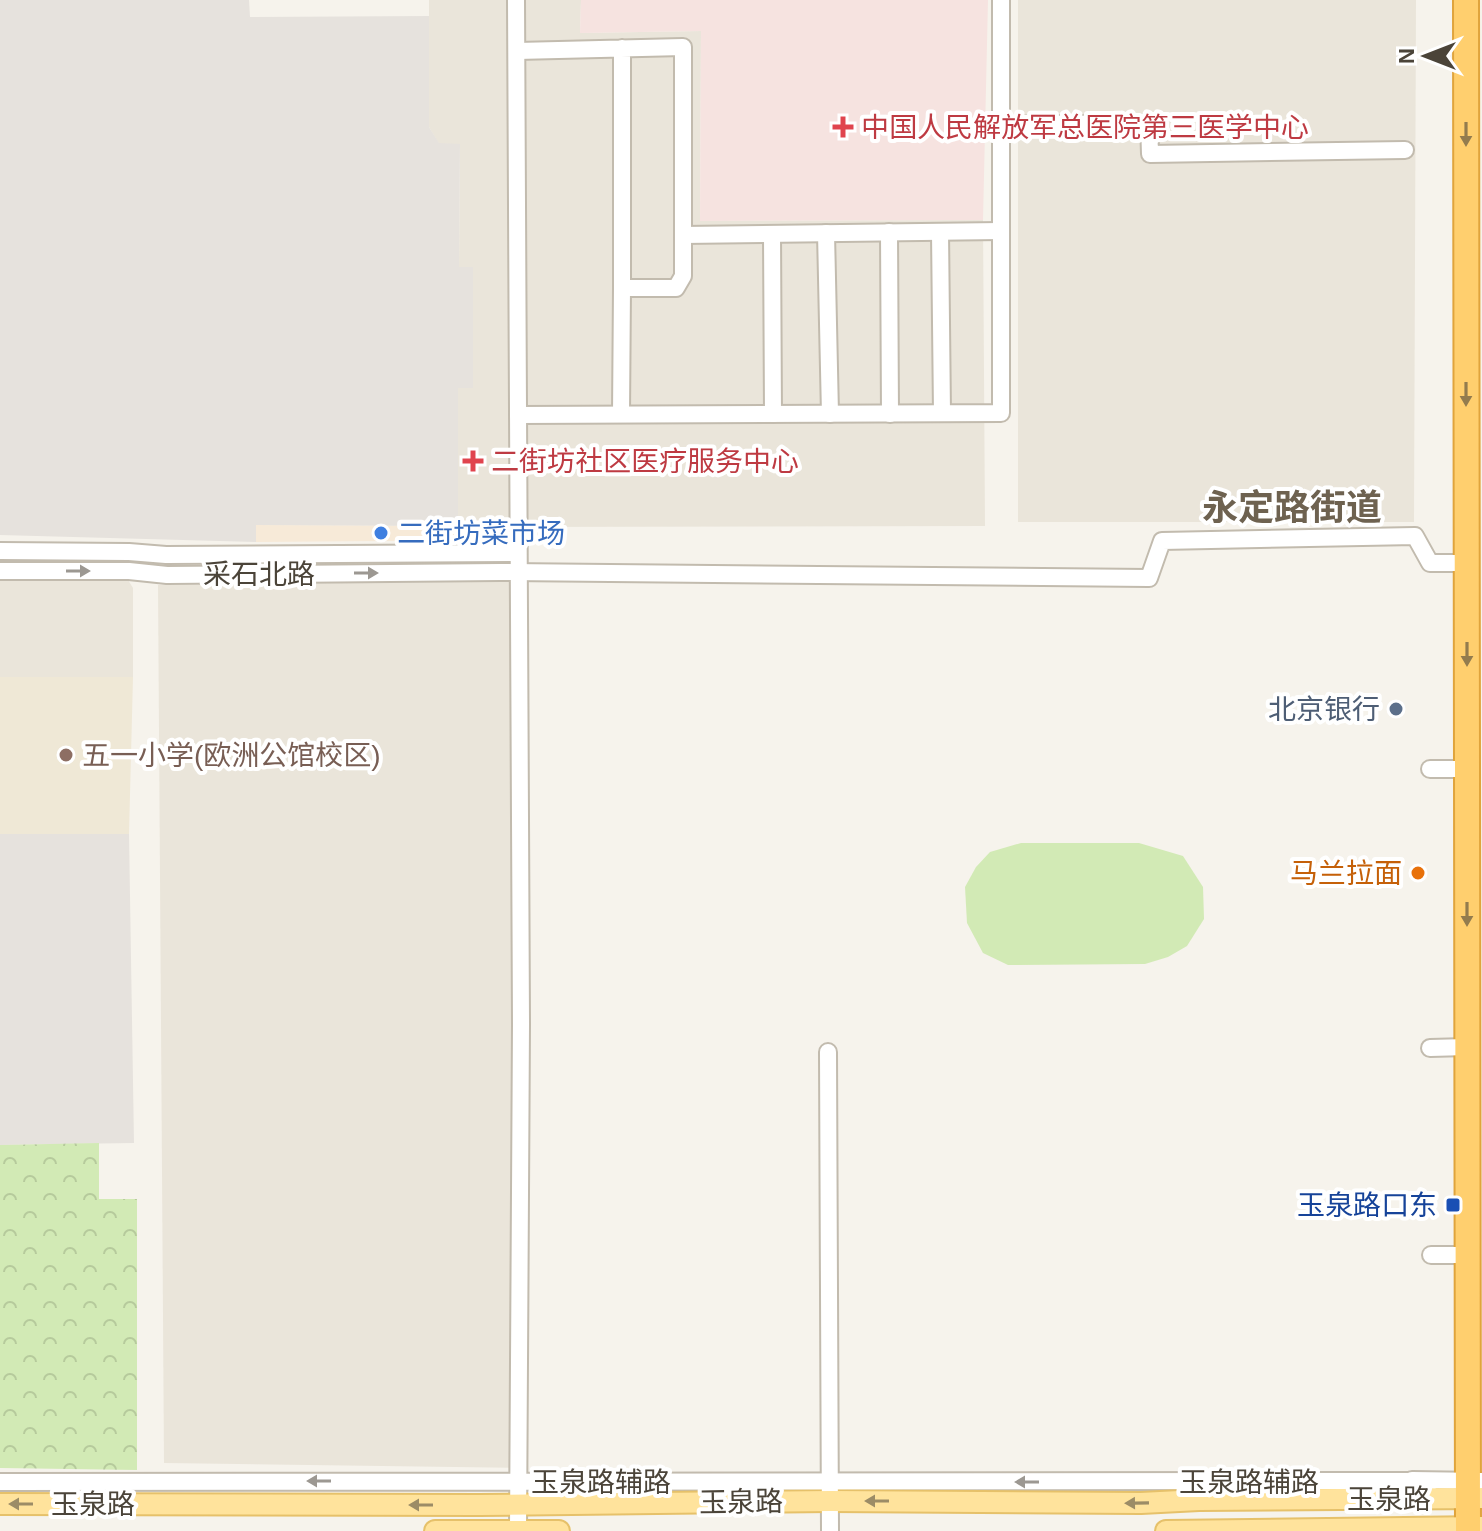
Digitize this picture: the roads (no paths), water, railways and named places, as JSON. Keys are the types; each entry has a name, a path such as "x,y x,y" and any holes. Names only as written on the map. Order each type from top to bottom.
{"highway":[{"path":"1466,0 1467,1255 1475,1490 1473,1528"}],"main road":[{"name":"玉泉路","path":"0,1504 479,1505 830,1492 1141,1503 1436,1498 1475,1490"},
{"path":"479,1505 489,1519 480,1530"},
{"name":"玉泉路","path":"1166,1531 1473,1528"},
{"path":"435,1531 559,1531"}],"street":[{"path":"516,0 521,1024 518,1530"},
{"path":"518,415 1001,413 1001,0"},
{"path":"517,51 683,47 683,276 676,288 622,288"},
{"path":"621,414 622,48"},
{"path":"1001,125 1149,123 1150,154 1405,150"},
{"path":"683,235 1001,231"},
{"path":"889,232 890,414"},
{"path":"940,232 942,413"},
{"path":"826,233 830,414"},
{"path":"772,234 773,414"},
{"name":"采石北路","path":"0,571 129,571 167,575 518,573 1149,578 1162,541 1415,536 1430,563 1467,563"},
{"name":"采石北路","path":"0,551 166,555 518,553"},
{"path":"1430,769 1467,769"},
{"path":"1430,1048 1467,1047"},
{"path":"828,1052 830,1531"},
{"path":"1431,1255 1467,1255"},
{"path":"1407,1481 1436,1498"},
{"name":"玉泉路辅路","path":"0,1482 518,1482 830,1492 1407,1481"},
{"name":"玉泉路","path":"1407,1481 1475,1490"}],"place":[{"name":"中国人民解放军总医院第三医学中心","path":"843,127"},
{"name":"二街坊社区医疗服务中心","path":"473,461"},
{"name":"二街坊菜市场","path":"381,533"},
{"name":"北京银行","path":"1396,709"},
{"name":"五一小学(欧洲公馆校区)","path":"66,755"},
{"name":"马兰拉面","path":"1418,873"},
{"name":"玉泉路口东","path":"1453,1205"}],"district":[{"name":"永定路街道","path":"1292,507"}]}
